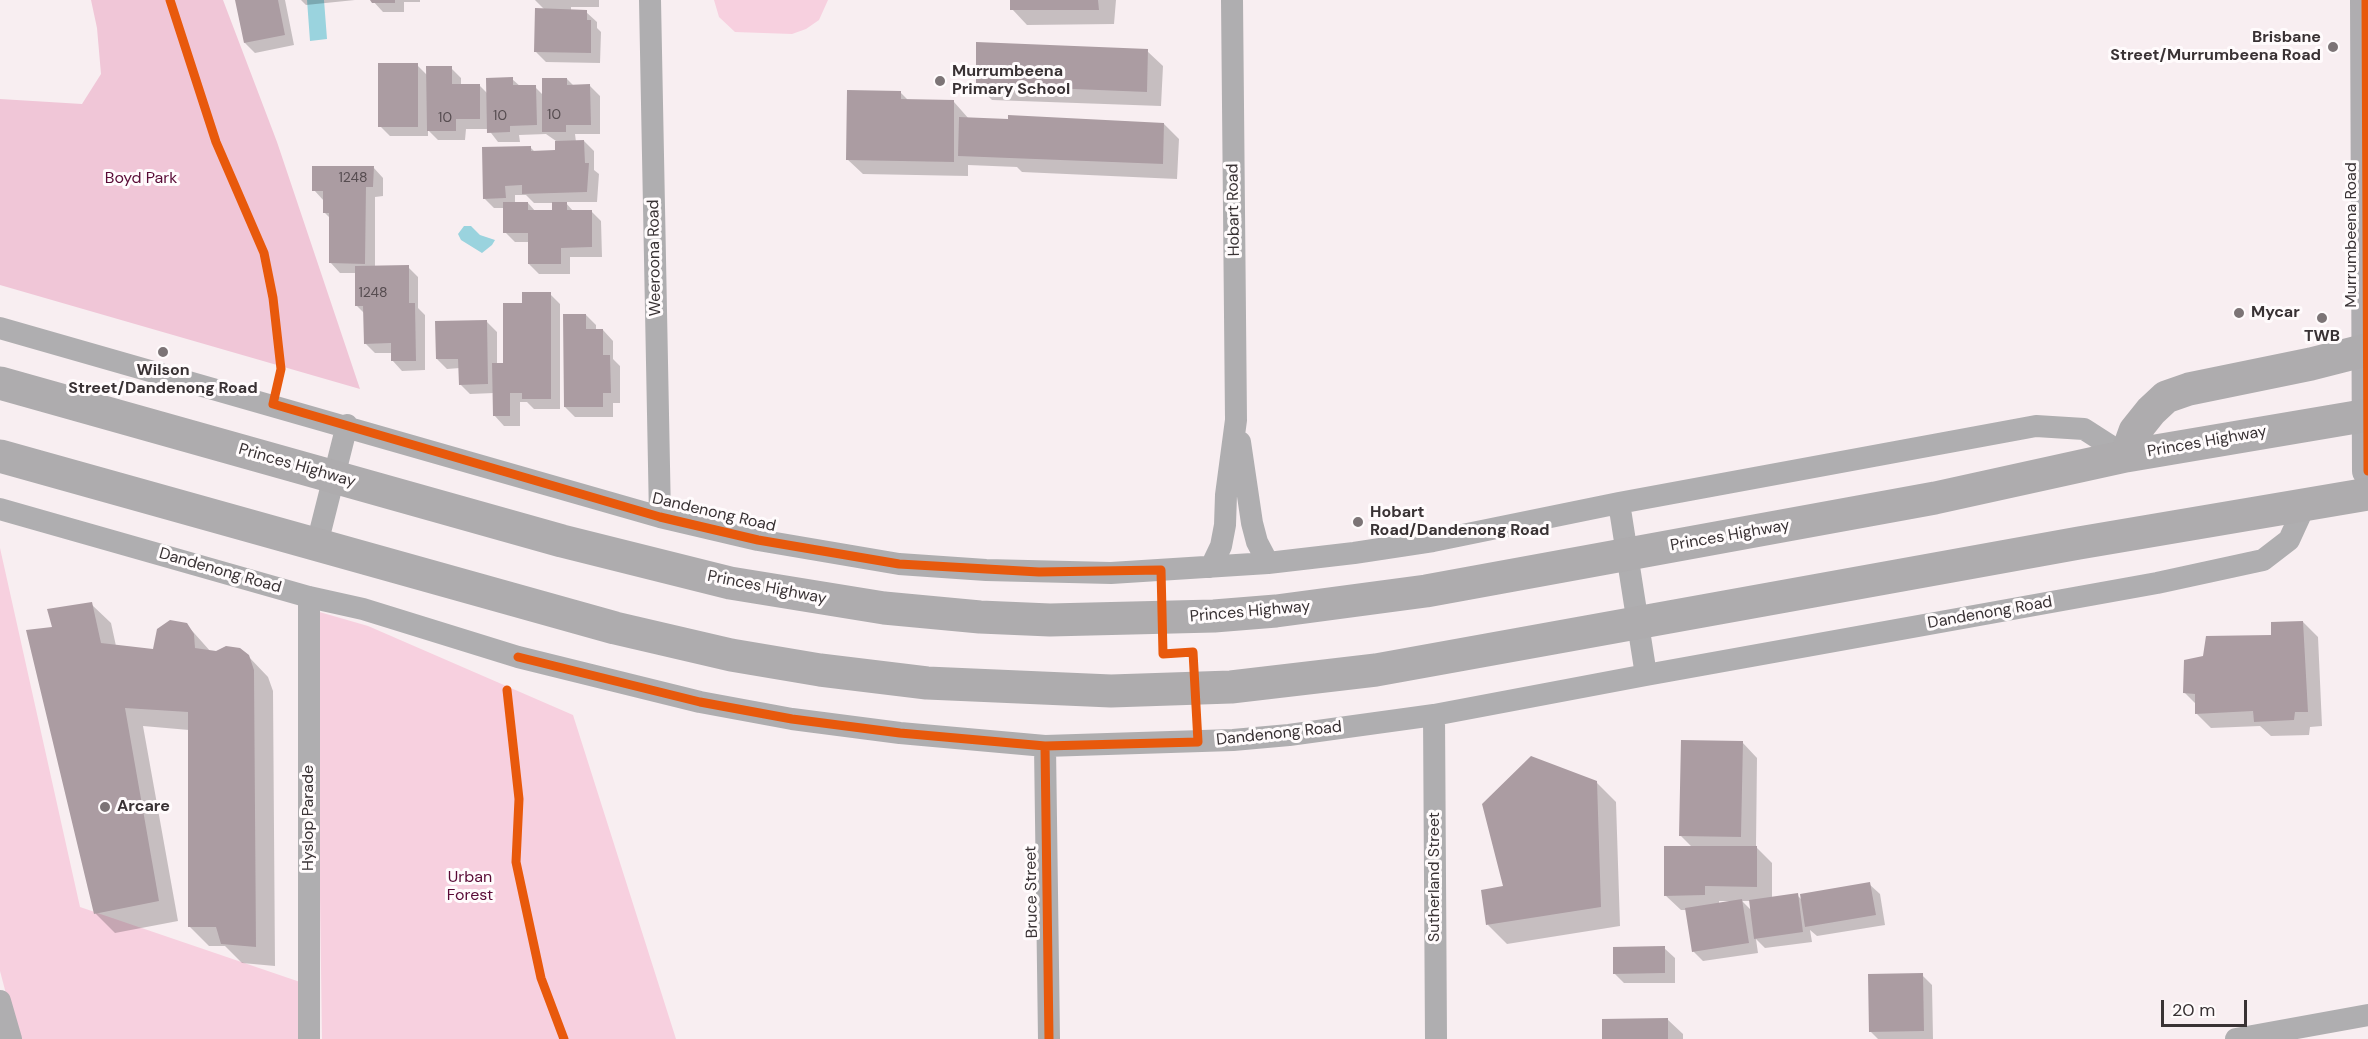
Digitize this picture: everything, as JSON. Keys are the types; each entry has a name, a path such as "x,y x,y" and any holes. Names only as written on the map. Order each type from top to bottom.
{"highway":[{"path":"2126,456 2135,431 2166,397 2189,389 2311,364 2366,350"},
{"name":"Princes Highway","path":"0,383 562,541 730,583 832,601 980,617 1059,621 1162,619 1276,611 1426,591 1935,498 2126,456 2367,415"},
{"path":"0,456 615,628 731,655 873,677 986,687 1111,691 1231,687 1376,670 2079,543 2368,494"}],"main road":[{"name":"Murrumbeena Road","path":"2366,0 2368,471"}],"street":[{"name":"Weeroona Road","path":"650,0 660,517"},
{"name":"Hobart Road","path":"1211,567 1221,546 1225,525 1226,495 1236,420 1232,0"},
{"name":"Dandenong Road","path":"0,328 347,425 660,517 758,540 899,564 1039,572 1111,573 1268,563 1433,541 1619,503 2036,426 2084,429 2126,456"},
{"name":"Hobart Road","path":"1236,420 1252,523 1257,542 1268,563"},
{"path":"317,544 347,425"},
{"path":"1619,503 1646,675"},
{"name":"Dandenong Road","path":"0,509 309,597 363,609 518,657 700,702 792,719 1045,746 1233,740 1289,735 1434,715 2244,566 2263,560 2289,540 2305,505"},
{"name":"Hyslop Parade","path":"309,597 309,1039"},
{"name":"Sutherland Street","path":"1434,715 1436,1039"},
{"name":"Bruce Street","path":"1045,746 1049,1039"},
{"path":"0,1001 11,1039"},
{"path":"2236,1039 2368,1015"}],"green space":[{"name":"Boyd Park","path":"91,0 223,0 277,142 360,389 0,285 0,99 82,104 101,74 97,28"},
{"path":"714,0 828,0 819,20 806,29 792,34 735,32 719,17"},
{"path":"0,548 80,907 303,983 304,1039 18,1039 0,971"},
{"name":"Urban Forest","path":"316,611 368,626 573,715 676,1039 322,1039"}],"water":[{"path":"307,0 324,0 327,39 310,41"},
{"path":"464,226 471,226 480,235 495,240 482,253 461,240 458,234"}],"building":[{"path":"235,0 278,0 285,35 244,43"},
{"path":"370,0 395,0 395,3 372,3"},
{"path":"1010,0 1098,0 1099,10 1010,10"},
{"path":"535,8 587,10 587,20 591,20 591,53 534,52"},
{"path":"976,42 1148,49 1147,92 976,85"},
{"path":"378,63 418,63 418,127 378,127"},
{"path":"426,66 452,66 452,84 480,84 480,119 456,119 456,131 427,131"},
{"path":"513,77 513,85 536,85 537,125 510,126 510,132 487,133 486,78"},
{"path":"542,78 567,78 567,85 590,84 591,125 566,125 566,132 542,132"},
{"path":"847,90 901,91 901,99 954,100 954,162 846,160"},
{"path":"1008,115 1164,123 1163,164 958,156 959,117 1008,119"},
{"path":"584,140 585,163 589,163 587,192 522,194 522,185 505,186 506,198 483,199 482,147 531,146 531,151 555,150 555,141"},
{"path":"312,166 374,166 373,187 366,187 365,264 329,263 329,213 323,213 323,191 312,191"},
{"path":"503,202 528,202 528,210 552,210 552,202 567,202 567,210 592,210 592,247 561,248 561,264 528,264 528,233 503,233"},
{"path":"409,265 409,303 415,303 416,361 391,361 391,343 364,344 363,306 355,306 355,266"},
{"path":"522,292 551,292 551,399 522,399 522,393 510,393 510,416 493,416 492,363 503,363 503,303 522,303"},
{"path":"563,314 586,314 586,329 603,329 603,355 610,355 611,393 603,393 603,407 564,407"},
{"path":"487,320 488,384 459,385 458,359 436,359 435,321"},
{"name":"Arcare","path":"92,602 101,643 153,649 157,629 170,620 187,623 194,634 195,648 216,651 226,646 240,648 249,655 254,670 256,947 221,944 216,927 188,927 188,712 125,708 159,901 94,914 26,630 52,627 47,609"},
{"path":"2303,621 2308,712 2295,712 2294,720 2254,722 2253,711 2195,714 2195,694 2183,693 2184,660 2203,656 2206,636 2271,635 2271,622"},
{"path":"1681,740 1743,741 1741,837 1679,836"},
{"path":"1531,756 1597,781 1601,907 1486,925 1481,890 1503,886 1482,804"},
{"path":"1664,846 1757,846 1757,887 1705,886 1705,895 1664,896"},
{"path":"1870,882 1876,915 1805,927 1800,894"},
{"path":"1798,893 1803,932 1754,939 1749,900"},
{"path":"1742,899 1749,943 1692,952 1685,908"},
{"path":"1665,946 1665,973 1613,974 1613,947"},
{"path":"1923,973 1924,1031 1869,1032 1868,974"},
{"path":"1668,1018 1668,1039 1602,1039 1602,1019"}],"cycle path":[{"path":"170,0 216,142 264,253 273,298 281,369 273,404 660,517 758,540 899,564 1039,572 1161,570 1163,654 1193,652 1198,742 1045,746 900,733 792,719 700,702 518,657"},
{"path":"2366,0 2368,471"},
{"path":"507,690 519,799 516,862 541,978 564,1039"},
{"path":"1045,746 1049,1039"}],"place":[{"name":"Brisbane Street/Murrumbeena Road","path":"2333,47"},
{"name":"Murrumbeena Primary School","path":"940,81"},
{"name":"Mycar","path":"2239,313"},
{"name":"TWB","path":"2322,318"},
{"name":"Wilson Street/Dandenong Road","path":"163,352"},
{"name":"Hobart Road/Dandenong Road","path":"1358,522"},
{"name":"Arcare","path":"105,807"}]}
